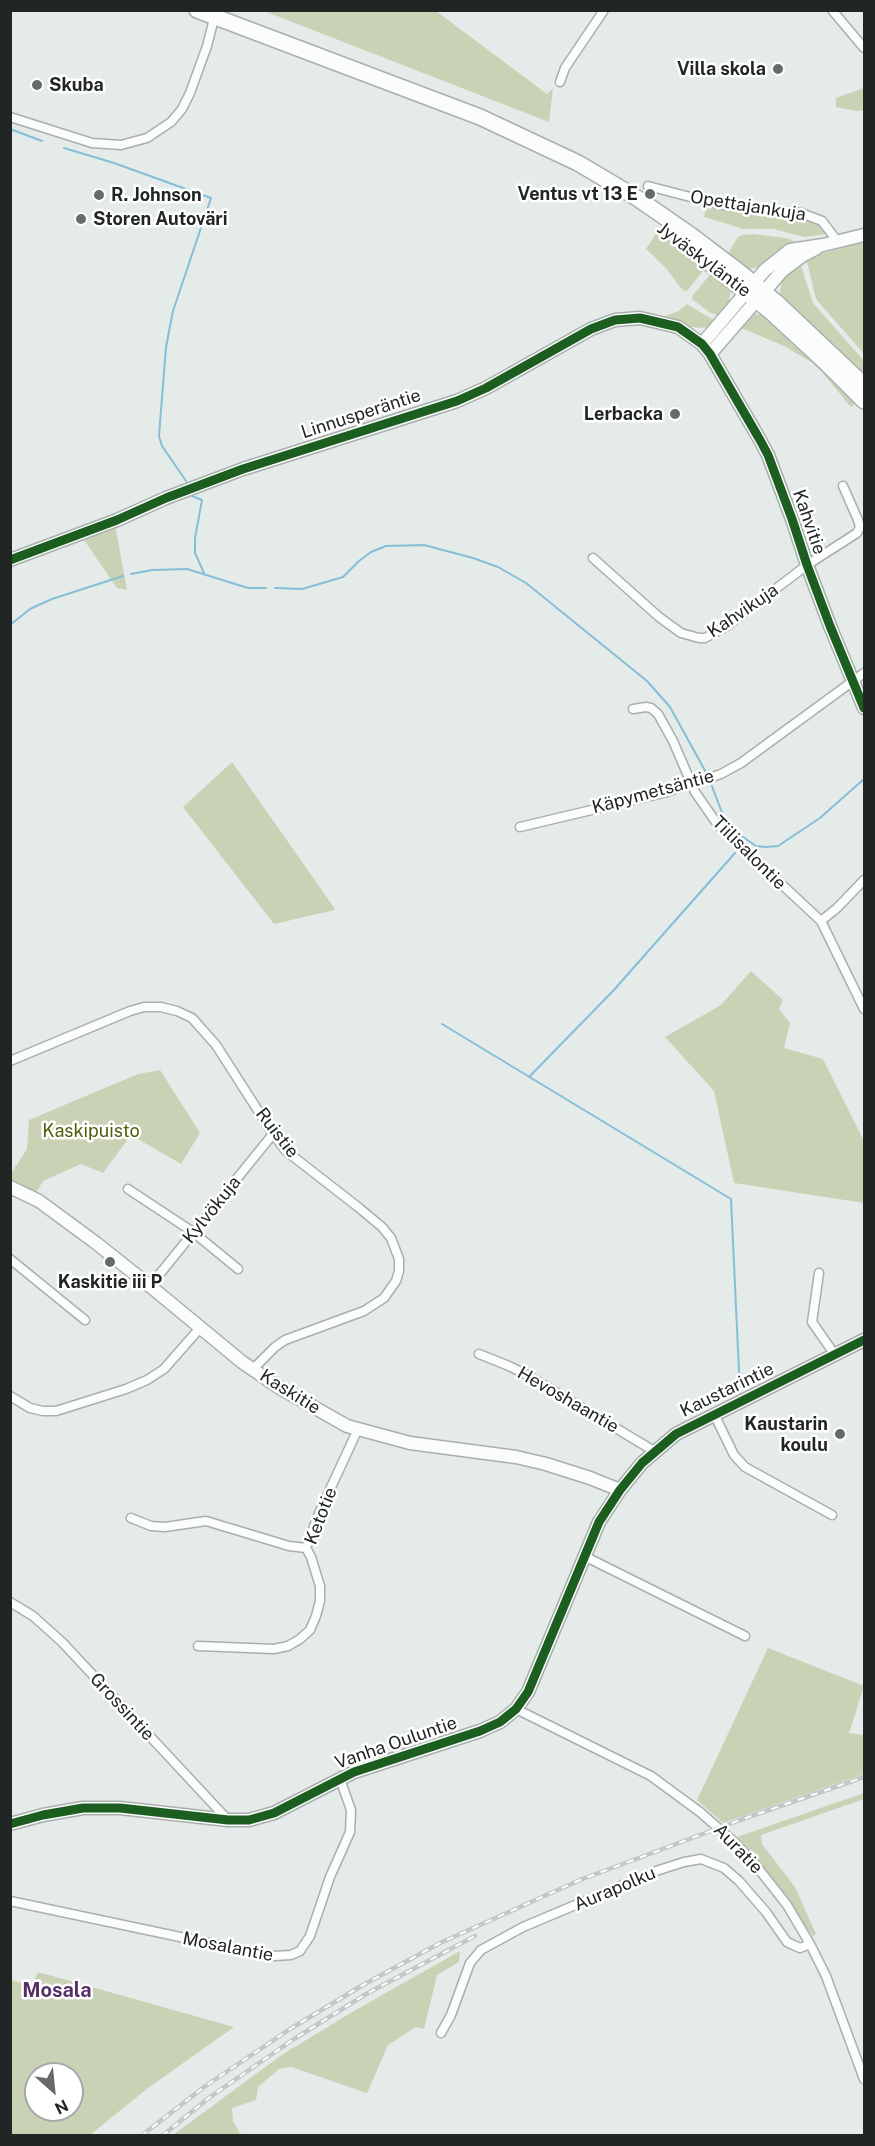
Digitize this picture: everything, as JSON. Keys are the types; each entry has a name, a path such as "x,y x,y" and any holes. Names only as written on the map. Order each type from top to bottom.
{"highway":[{"name":"Jyväskyläntie","path":"197,10 216,14 480,117 609,180 692,236 864,385"},
{"name":"Jyväskyläntie","path":"755,291 864,401"}],"street":[{"path":"560,82 566,68 604,10"},
{"path":"832,10 864,48"},
{"path":"10,117 92,143 121,145 147,138 171,122 182,109 207,46 216,14"},
{"name":"Opettajankuja","path":"648,186 717,204 801,213 822,221 838,242"},
{"path":"706,349 755,291 794,261 823,245 864,236"},
{"name":"Linnusperäntie","path":"10,560 243,469 458,401 486,388 591,329 615,320 640,318 678,327 706,349"},
{"name":"Kahvitie","path":"706,349 768,455 807,566 864,708"},
{"name":"Kahvikuja","path":"593,558 681,633 699,638 713,635 859,530 858,520 843,486"},
{"name":"Käpymetsäntie","path":"520,827 663,793 721,774 741,763 864,673"},
{"name":"Tiilisalontie","path":"633,709 646,707 658,714 700,801 727,834 821,921 864,1009"},
{"path":"821,921 864,880"},
{"name":"Ruistie","path":"10,1061 130,1011 144,1007 162,1007 177,1011 192,1018 203,1028 273,1134 298,1161 382,1227 391,1238 399,1259 399,1271 392,1289 373,1306 285,1340 253,1369"},
{"name":"Kylvökuja","path":"150,1286 273,1134"},
{"path":"128,1190 193,1232 238,1269"},
{"name":"Kaskitie","path":"12,1192 46,1206 253,1369 280,1388 348,1426 410,1443 516,1457 546,1464 620,1490"},
{"path":"10,1259 85,1320"},
{"path":"819,1272 812,1322 835,1355"},
{"path":"10,1396 30,1408 56,1411 126,1389 164,1370 200,1328"},
{"name":"Kaustarintie","path":"620,1490 654,1451 676,1434 864,1340"},
{"name":"Hevoshaantie","path":"479,1354 529,1376 654,1451"},
{"path":"714,1414 737,1460 745,1467 832,1515"},
{"name":"Ketotie","path":"198,1646 274,1649 288,1646 310,1630 320,1601 320,1586 316,1569 306,1548 320,1511 358,1429"},
{"name":"Vanha Ouluntie","path":"10,1824 83,1808 120,1808 228,1820 249,1820 274,1813 354,1772 480,1731 500,1722 516,1709 534,1681 543,1653 599,1522 620,1490"},
{"path":"131,1518 152,1526 165,1527 206,1521 290,1546 306,1548"},
{"path":"584,1556 745,1636"},
{"name":"Grossintie","path":"10,1602 33,1616 62,1642 228,1820"},
{"name":"Auratie","path":"516,1709 634,1766 700,1812 754,1863 787,1905 810,1944 826,1976 864,2079"},
{"name":"Mosalantie","path":"10,1901 229,1948 274,1956 291,1956 300,1951 310,1936 338,1858 350,1832 351,1810 340,1779"},
{"name":"Aurapolku","path":"441,2033 470,1963 481,1950 523,1928 656,1871 684,1862 701,1859 724,1868 739,1881 766,1912 787,1942 801,1948 810,1944"}],"green space":[{"path":"264,11 436,11 547,94 553,88 549,122"},
{"path":"864,88 864,110 856,111 836,107 836,98"},
{"path":"706,208 786,216 817,222 823,226 826,234 804,237 774,229 744,229 704,217"},
{"path":"657,232 707,266 686,292 646,249"},
{"path":"753,234 786,238 794,241 795,246 774,254 756,268 745,269 727,255 738,237"},
{"path":"864,242 864,354 816,299 806,258"},
{"path":"800,262 813,303 864,361 864,380 784,302 780,294 782,279"},
{"path":"713,271 731,290 729,301 719,316 709,312 692,299"},
{"path":"687,304 715,321 712,326 690,327 662,317 679,311"},
{"path":"755,314 766,315 819,362 855,403 851,407 811,362 784,346 741,328"},
{"path":"115,525 127,590 117,588 84,540"},
{"path":"232,762 335,910 274,924 183,807"},
{"path":"751,971 783,1000 779,1009 790,1023 784,1048 823,1059 864,1141 864,1203 734,1183 714,1091 665,1037 721,1005"},
{"name":"Kaskipuisto","path":"160,1070 200,1133 181,1164 131,1135 103,1173 81,1164 43,1181 33,1198 11,1188 10,1175 27,1149 29,1120 138,1074"},
{"path":"768,1648 864,1686 849,1733 864,1735 864,1774 723,1823 697,1800"},
{"path":"864,1793 864,1799 761,1835 762,1844 795,1887 816,1934 813,1936 737,1837"},
{"path":"460,1951 459,1962 437,1975 424,2029 416,2027 388,2045 367,2093 291,2067 279,2069 258,2087 256,2100 232,2108 233,2121 241,2135 173,2135 283,2054"},
{"path":"38,1972 234,2027 148,2088 90,2135 11,2135 11,1980 32,1986"}],"waterway":[{"path":"10,129 42,141"},
{"path":"64,148 114,163 211,198 173,311 166,347 159,436 162,446 186,481"},
{"path":"192,496 202,500 195,538 195,553 204,573"},
{"path":"275,588 302,589 343,577 371,552 386,546 424,545 498,567 526,583 647,681 670,707 708,776"},
{"path":"131,574 152,570 187,569 248,588 266,588"},
{"path":"10,625 30,609 52,599 123,576"},
{"path":"710,781 727,826 756,846 766,847 778,846 820,818 864,779"},
{"path":"529,1077 613,991 735,853"},
{"path":"442,1024 731,1199 740,1393"}],"railway":[{"path":"141,2136 204,2087 290,2029 363,1985 440,1943 580,1880 740,1820 864,1777"},
{"path":"162,2136 210,2097 294,2039 368,1993 475,1936"}],"cycle path":[{"path":"10,560 243,469 457,401 486,388 591,329 615,320 640,318 678,327 702,344 760,440 768,455 830,626 864,708"},
{"path":"10,1824 83,1808 120,1808 228,1820 249,1820 274,1813 354,1772 480,1731 500,1722 516,1709 528,1692 599,1522 620,1490 642,1463 676,1434 864,1340"}],"place":[{"name":"Villa skola","path":"778,69"},
{"name":"Skuba","path":"37,85"},
{"name":"Ventus vt 13 E","path":"650,194"},
{"name":"R. Johnson","path":"99,195"},
{"name":"Storen Autoväri","path":"81,219"},
{"name":"Lerbacka","path":"675,414"},
{"name":"Kaskitie iii P","path":"110,1262"},
{"name":"Kaustarin koulu","path":"840,1434"}],"district":[{"name":"Mosala","path":"57,1991"}]}
